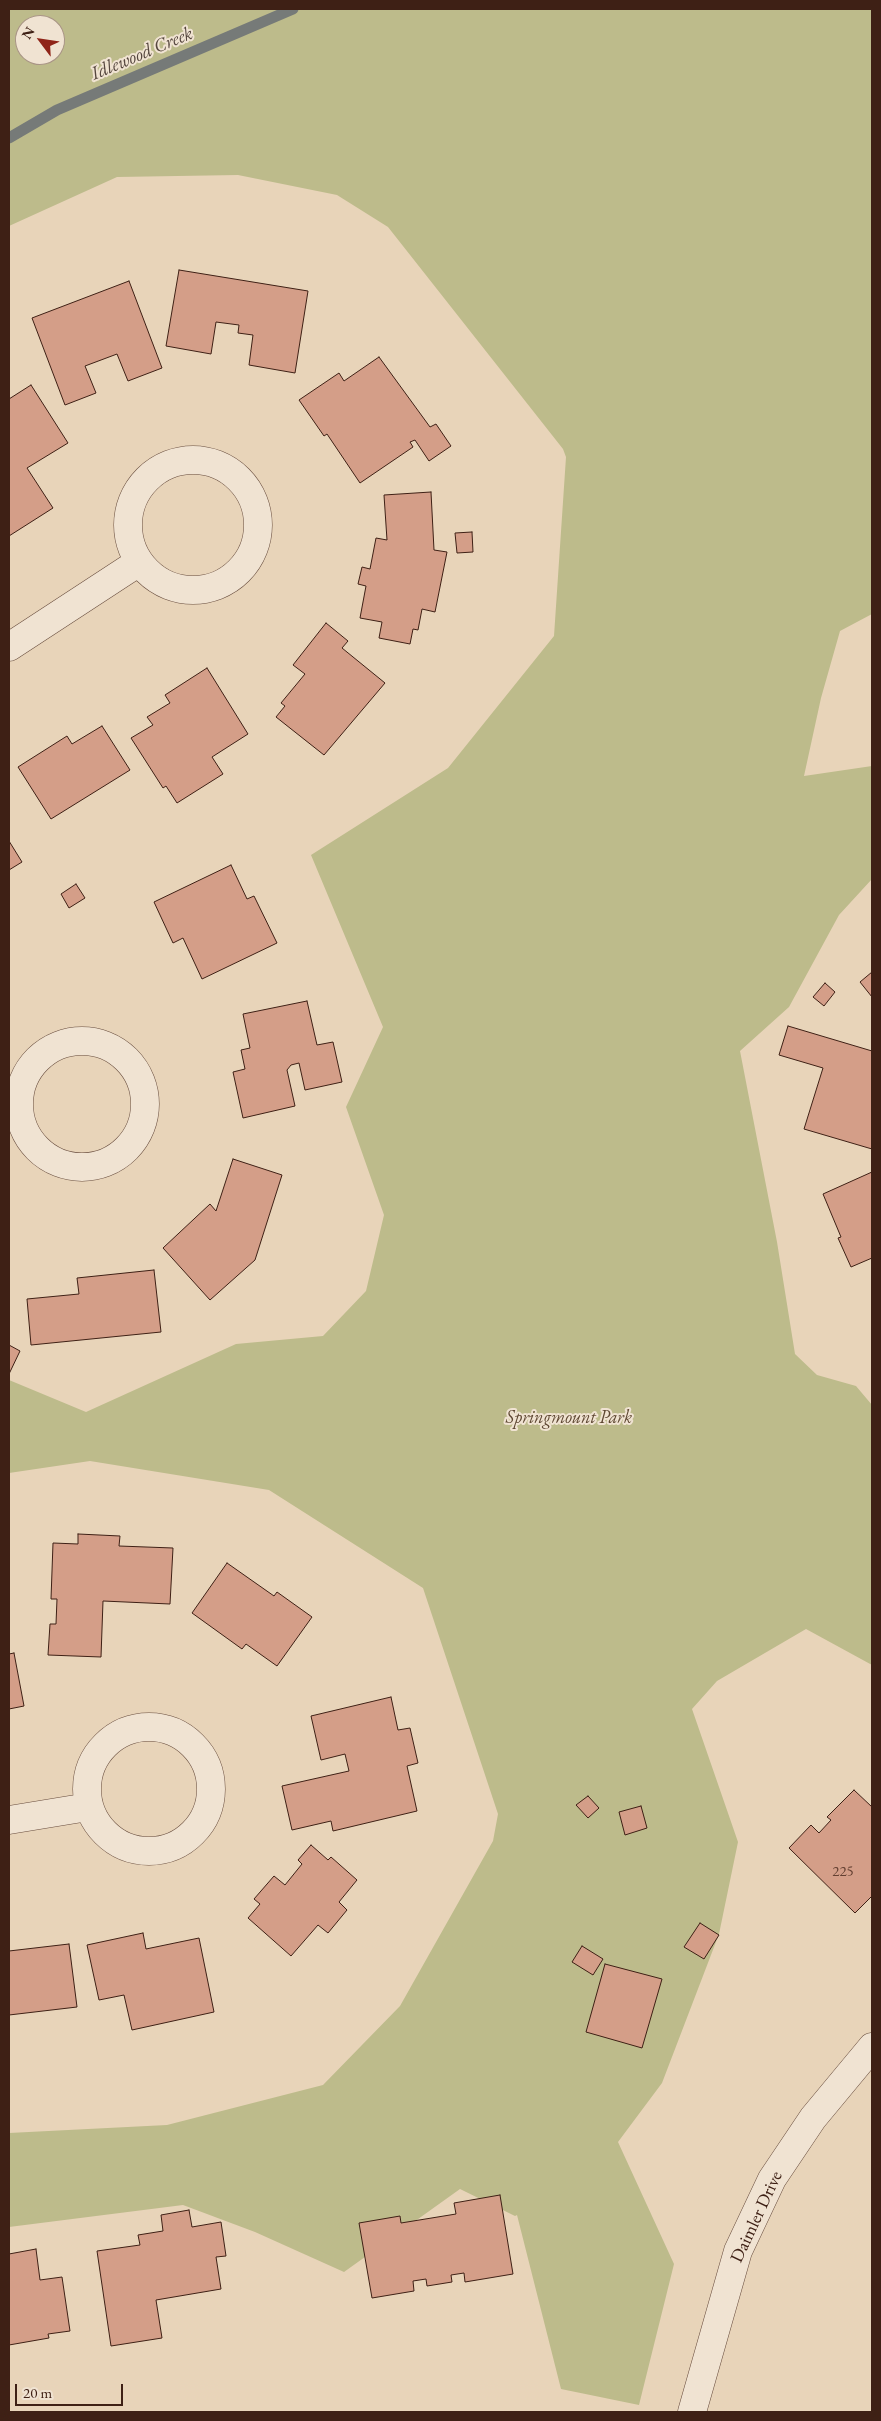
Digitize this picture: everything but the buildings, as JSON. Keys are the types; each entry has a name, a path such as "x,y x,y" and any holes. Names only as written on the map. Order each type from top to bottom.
{"street":[{"path":"200,459 222,465 244,482 256,503 259,532 252,554 236,575 216,586 198,590 176,588 155,578 139,562 131,547 127,524 132,502 150,475 170,463 200,459"},
{"path":"9,647 139,562"},
{"path":"78,1041 103,1044 123,1055 140,1079 146,1101 143,1123 132,1143 109,1162 88,1167 62,1165 43,1154 30,1140 21,1121 17,1072 57,1046 78,1041"},
{"path":"140,1727 162,1727 182,1736 200,1753 210,1773 211,1800 204,1820 183,1842 162,1851 141,1852 120,1846 98,1826 88,1807 86,1789 90,1768 100,1748 119,1734 140,1727"},
{"path":"9,1820 88,1807"},
{"name":"Daimler Drive","path":"692,2412 738,2251 772,2180 812,2118 872,2047"}],"green space":[{"name":"Springmount Park","path":"9,9 872,9 872,614 840,631 821,698 804,776 872,766 872,879 839,915 789,1007 740,1051 777,1242 795,1354 817,1375 856,1386 872,1405 872,1665 806,1629 717,1681 692,1709 738,1842 719,1934 662,2083 618,2142 674,2264 639,2405 561,2389 517,2215 515,2216 460,2189 344,2272 255,2232 183,2205 9,2227 9,2133 167,2125 323,2085 400,2006 493,1841 498,1814 423,1588 269,1490 90,1461 9,1473 9,1380 86,1412 236,1344 323,1336 366,1291 384,1215 346,1107 383,1027 311,855 448,768 554,636 566,457 563,449 388,227 337,195 238,175 117,177 9,226"}],"waterway":[{"name":"Idlewood Creek","path":"9,138 57,110 293,9"}]}
